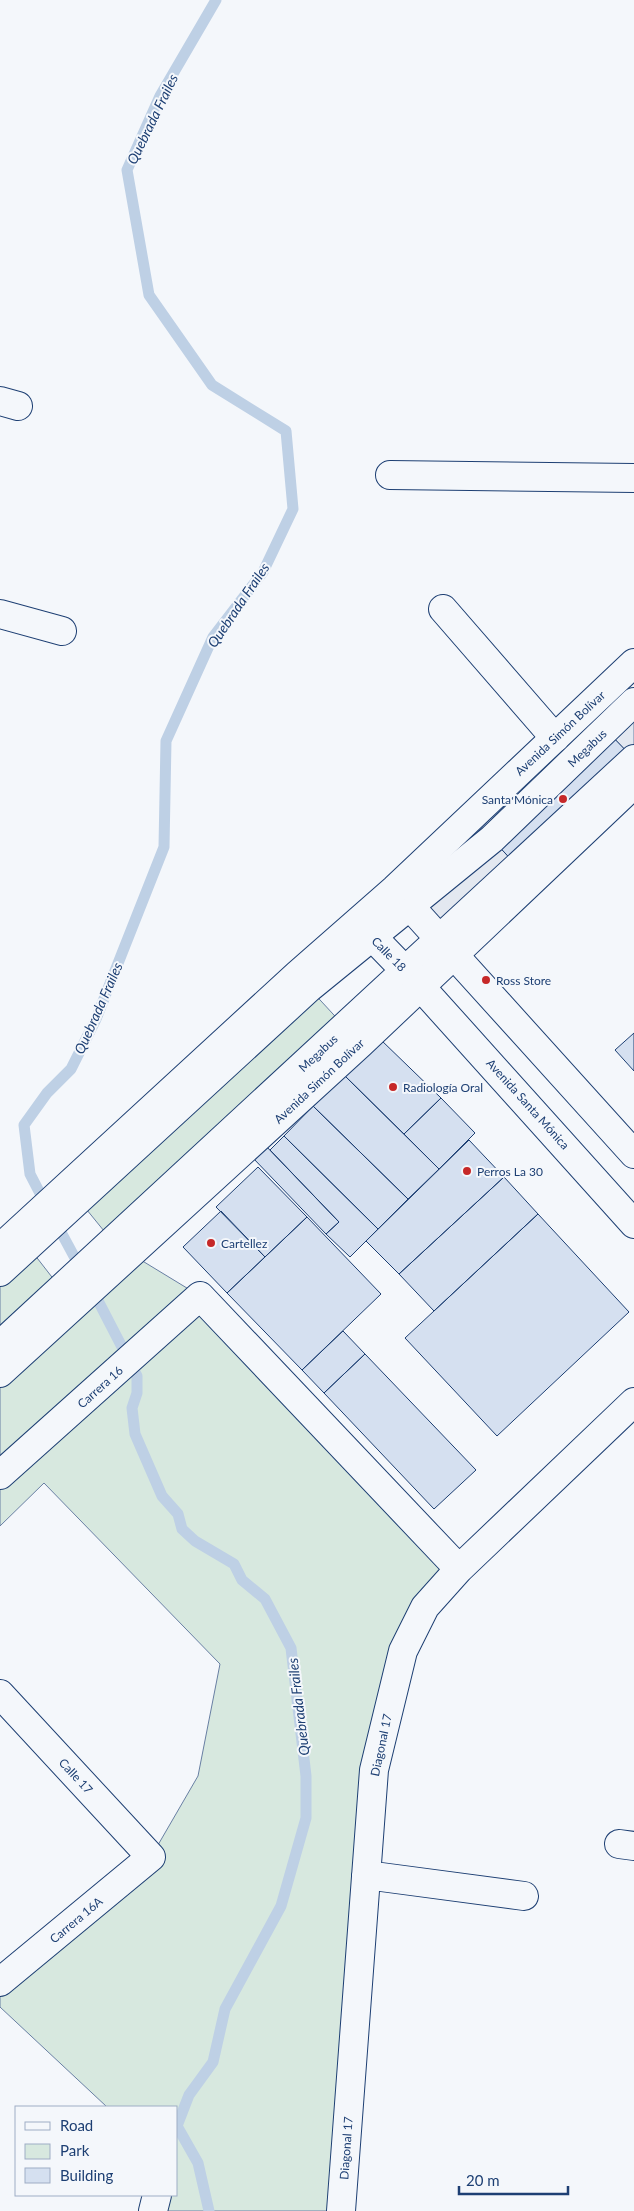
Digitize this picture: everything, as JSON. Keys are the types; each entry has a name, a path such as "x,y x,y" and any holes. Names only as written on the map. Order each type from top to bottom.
{"street":[{"path":"390,475 634,478"},
{"path":"444,609 555,738"},
{"path":"0,614 62,631"},
{"name":"Avenida Simón Bolívar","path":"15,1242 73,1192 297,975 365,929 402,897 555,738 634,663"},
{"name":"Megabus","path":"402,897 492,839 634,702"},
{"path":"445,947 518,867 634,759"},
{"name":"Avenida Simón Bolívar","path":"0,1373 68,1298 118,1252 360,1044 413,978 445,947 634,784"},
{"path":"402,897 445,947 634,1154"},
{"name":"Calle 18","path":"365,929 413,978"},
{"name":"Avenida Santa Mónica","path":"413,978 634,1224"},
{"path":"0,1272 15,1242"},
{"name":"Carrera 16","path":"0,1475 114,1375 200,1296 459,1569"},
{"path":"0,1345 68,1298"},
{"name":"Diagonal 17","path":"341,2211 374,1770 403,1651 425,1607 459,1569 634,1402"},
{"name":"Calle 17","path":"0,1694 151,1857"},
{"name":"Carrera 16A","path":"0,1982 151,1857"},
{"path":"366,1875 524,1896"},
{"path":"153,2211 157,2196"}],"green space":[{"path":"309,988 345,1027 113,1242 78,1199"},
{"path":"27,1245 62,1290 0,1345 0,1272"},
{"path":"131,1254 200,1296 459,1569 425,1607 374,1770 341,2211 153,2211 157,2196 178,2196 178,2106 106,2106 0,2007 0,1982 151,1857 198,1776 220,1664 44,1483 0,1526 0,1373"}],"shaded area":[{"path":"634,702 634,759 606,730"},
{"path":"492,839 518,867 438,939 409,905"}],"building":[{"name":"Santa Mónica","path":"606,730 634,759 518,867 492,839"},
{"path":"634,1033 634,1071 615,1050"},
{"name":"Radiología Oral","path":"380,1039 441,1098 404,1134 344,1075"},
{"path":"344,1075 439,1169 408,1199 313,1106"},
{"path":"441,1098 475,1133 439,1169 404,1134"},
{"path":"313,1106 408,1199 378,1229 284,1136"},
{"path":"284,1136 378,1229 350,1257 326,1234 339,1222 270,1150"},
{"path":"469,1140 504,1177 399,1274 366,1241"},
{"path":"264,1144 339,1222 326,1234 252,1157"},
{"path":"258,1167 307,1217 265,1257 216,1207"},
{"path":"504,1177 538,1214 434,1311 399,1274"},
{"path":"221,1211 265,1257 227,1293 183,1247"},
{"path":"538,1214 629,1312 497,1436 405,1338"},
{"path":"307,1217 381,1294 302,1370 227,1293"},
{"path":"343,1331 365,1354 324,1393 302,1370"},
{"path":"365,1354 476,1470 434,1509 324,1393"}],"waterway":[{"name":"Quebrada Frailes","path":"46,1205 30,1174 24,1125 47,1093 71,1069 96,1019 164,847 166,741 213,637 263,572 293,509 286,431 212,385 149,295 127,170 160,96 216,0"},
{"name":"Quebrada Frailes","path":"55,1221 82,1271"},
{"name":"Quebrada Frailes","path":"92,1289 137,1376 137,1393 132,1408 135,1434 162,1496 178,1514 182,1529 195,1541 234,1564 242,1580 265,1599 291,1648 306,1776 306,1818 281,1906 225,2009 213,2062 189,2095 178,2123"},
{"name":"Quebrada Frailes","path":"178,2128 198,2163 209,2211"}],"place":[{"name":"Santa Mónica","path":"563,799"},
{"name":"Ross Store","path":"486,980"},
{"name":"Radiología Oral","path":"393,1087"},
{"name":"Perros La 30","path":"467,1171"},
{"name":"Cartellez","path":"211,1243"}]}
